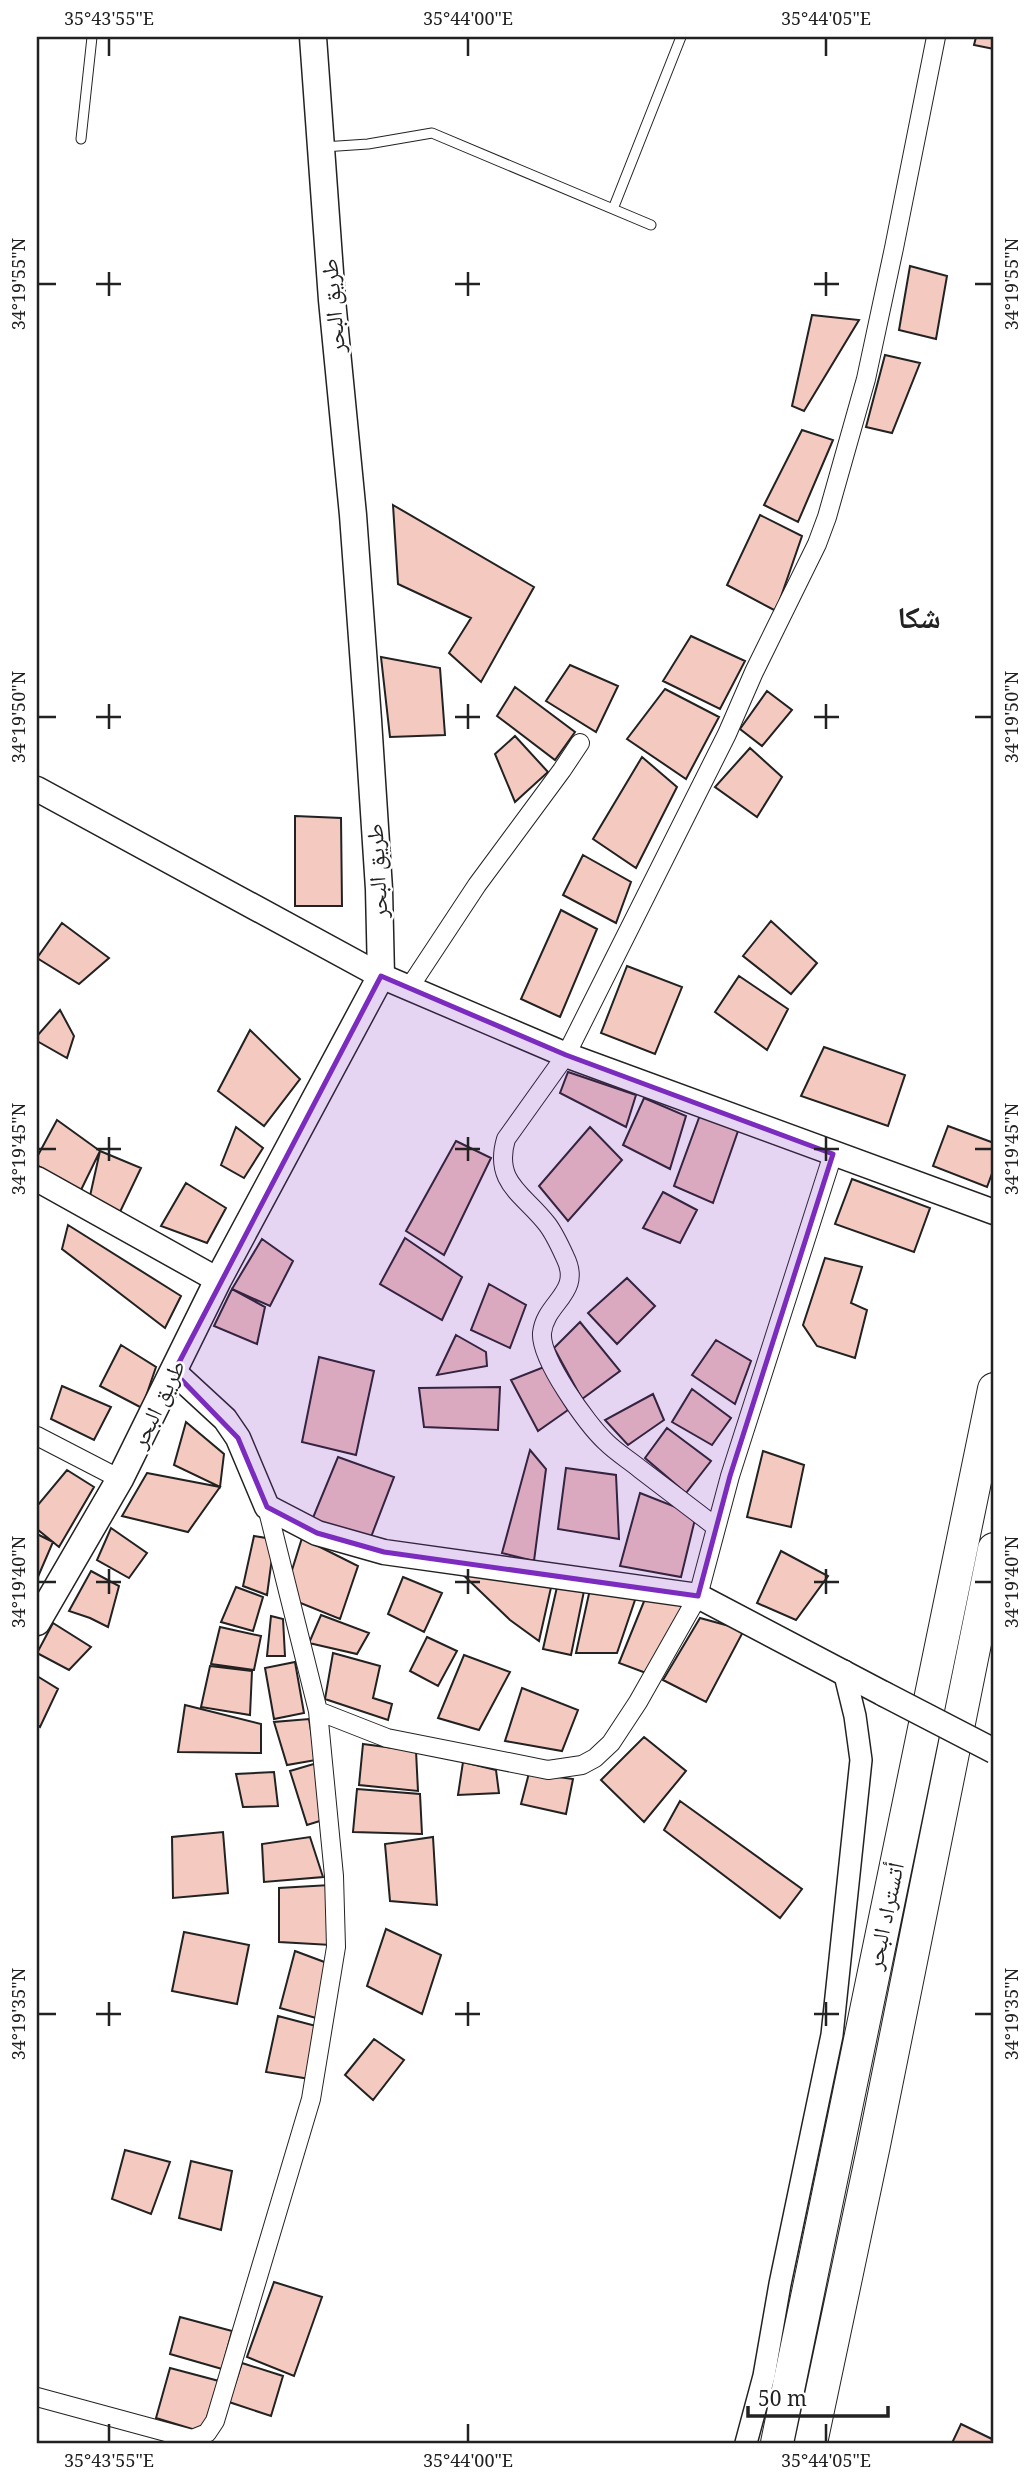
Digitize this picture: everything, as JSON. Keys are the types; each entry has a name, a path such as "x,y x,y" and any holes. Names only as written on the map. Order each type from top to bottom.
{"highway":[{"name":"أتستراد البحر","path":"777,2443 994,1389"},
{"name":"أتستراد البحر","path":"811,2443 994,1549"}],"main road":[{"name":"طريق البحر","path":"37,1622 120,1479 218,1280 381,976 379,889 366,693 313,37"},
{"path":"37,789 381,976 566,1055 993,1212"},
{"path":"37,1179 218,1280"},
{"path":"174,1372 232,1428 253,1469 267,1507 317,1533 384,1552 698,1596 994,1751"}],"street":[{"path":"716,1527 605,1441 565,1390 543,1348 542,1332 546,1318 565,1293 570,1281 569,1268 548,1225 506,1179 502,1153 506,1139 566,1055 727,734 754,672 817,544 866,379 936,37"},
{"path":"409,988 477,885 580,743"},
{"path":"318,1710 387,1738 548,1770 582,1765 611,1743 638,1702 698,1596 734,1463 833,1154"},
{"path":"37,1436 120,1479"},
{"path":"37,2397 191,2439 207,2433 215,2421 311,2099 337,1947 334,1876 318,1710 267,1507"},
{"path":"746,2443 764,2376 780,2284 832,2035 861,1760 855,1716 844,1671"}],"lane":[{"path":"82,139 92,37"},
{"path":"613,209 681,37"},
{"path":"321,147 368,144 432,133 651,225"}],"highlighted area":[{"path":"381,976 566,1055 833,1154 730,1476 698,1596 384,1552 317,1533 267,1507 238,1438 174,1372"}],"building":[{"path":"976,37 994,37 994,49 974,45"},
{"path":"910,266 947,276 936,339 899,330"},
{"path":"812,315 859,320 804,411 792,406"},
{"path":"885,355 920,363 892,433 866,427"},
{"path":"802,430 833,440 798,522 764,505"},
{"path":"393,505 534,587 481,682 449,653 471,618 398,584"},
{"path":"760,515 802,536 776,611 727,585"},
{"path":"691,636 745,661 720,709 663,681"},
{"path":"381,657 440,668 445,735 390,737"},
{"path":"570,665 618,686 596,732 546,701"},
{"path":"515,687 575,732 555,760 497,716"},
{"path":"665,689 719,717 686,779 627,739"},
{"path":"767,691 792,710 762,746 740,729"},
{"path":"515,736 548,772 515,802 495,754"},
{"path":"750,748 782,777 757,817 715,787"},
{"path":"642,757 677,787 636,868 593,839"},
{"path":"295,816 341,818 342,906 295,906"},
{"path":"583,855 631,882 616,923 563,895"},
{"path":"561,910 597,929 560,1017 521,999"},
{"path":"771,921 817,963 791,994 743,956"},
{"path":"62,923 109,958 79,984 37,958"},
{"path":"627,966 682,987 655,1054 601,1033"},
{"path":"739,976 788,1009 767,1050 715,1012"},
{"path":"60,1010 74,1036 67,1058 37,1041 37,1036"},
{"path":"250,1030 300,1079 264,1126 218,1091"},
{"path":"824,1047 905,1075 888,1126 801,1096"},
{"path":"568,1072 636,1095 626,1127 560,1093"},
{"path":"644,1098 686,1116 670,1169 623,1145"},
{"path":"700,1115 738,1131 713,1203 674,1186"},
{"path":"57,1120 100,1151 80,1192 37,1165 37,1157"},
{"path":"948,1126 994,1143 994,1168 987,1187 933,1166"},
{"path":"236,1127 263,1148 244,1178 221,1165"},
{"path":"590,1127 622,1160 568,1221 539,1186"},
{"path":"456,1141 491,1158 444,1255 406,1231"},
{"path":"100,1151 141,1168 119,1214 90,1196"},
{"path":"852,1179 930,1208 914,1252 835,1224"},
{"path":"186,1183 226,1208 207,1243 161,1226"},
{"path":"663,1192 697,1210 680,1243 643,1228"},
{"path":"68,1225 181,1296 165,1328 62,1249"},
{"path":"405,1238 462,1277 442,1320 380,1284"},
{"path":"262,1239 293,1261 270,1306 232,1289"},
{"path":"825,1258 862,1267 851,1303 867,1310 855,1358 817,1346 803,1325"},
{"path":"627,1278 655,1306 617,1344 588,1313"},
{"path":"489,1284 526,1305 510,1348 471,1330"},
{"path":"232,1289 265,1307 257,1344 214,1326"},
{"path":"580,1322 620,1371 582,1399 554,1348"},
{"path":"456,1335 486,1352 487,1366 437,1375"},
{"path":"716,1340 751,1361 735,1404 692,1375"},
{"path":"121,1345 156,1367 142,1408 100,1386"},
{"path":"319,1357 374,1371 356,1455 302,1442"},
{"path":"544,1367 568,1410 538,1431 511,1380"},
{"path":"62,1386 111,1407 94,1440 51,1419"},
{"path":"500,1387 498,1430 424,1427 419,1388"},
{"path":"692,1389 731,1418 712,1445 672,1422"},
{"path":"653,1394 664,1420 628,1445 605,1420"},
{"path":"186,1422 224,1454 220,1487 174,1465"},
{"path":"667,1428 711,1461 686,1493 645,1458"},
{"path":"530,1450 546,1469 534,1561 502,1553"},
{"path":"763,1451 804,1465 791,1527 747,1517"},
{"path":"338,1457 394,1477 371,1537 312,1520"},
{"path":"566,1468 616,1475 619,1539 558,1529"},
{"path":"67,1470 94,1487 59,1547 37,1529 37,1506"},
{"path":"147,1473 220,1487 188,1532 122,1516"},
{"path":"640,1493 696,1515 681,1577 620,1566"},
{"path":"111,1528 147,1553 129,1578 97,1560"},
{"path":"37,1534 53,1542 37,1579"},
{"path":"254,1536 266,1538 272,1558 267,1595 243,1586"},
{"path":"302,1538 358,1566 340,1619 298,1602 288,1583"},
{"path":"781,1551 828,1576 796,1620 757,1603"},
{"path":"457,1569 552,1583 539,1641 510,1620"},
{"path":"91,1571 119,1586 108,1627 69,1611"},
{"path":"403,1577 442,1593 424,1632 388,1614"},
{"path":"236,1587 263,1597 253,1631 221,1622"},
{"path":"557,1587 584,1591 571,1655 543,1649"},
{"path":"590,1589 637,1594 617,1653 576,1653"},
{"path":"647,1594 687,1602 646,1673 619,1663"},
{"path":"321,1615 369,1633 357,1654 309,1643"},
{"path":"271,1616 283,1619 285,1656 267,1656"},
{"path":"700,1618 744,1630 706,1702 663,1680"},
{"path":"53,1623 91,1647 69,1670 37,1653"},
{"path":"220,1627 261,1636 254,1670 211,1664"},
{"path":"427,1637 457,1651 438,1686 410,1671"},
{"path":"333,1653 380,1666 373,1698 392,1704 388,1720 325,1699"},
{"path":"464,1655 510,1672 479,1730 438,1718"},
{"path":"295,1662 304,1713 274,1719 265,1668"},
{"path":"210,1666 252,1671 250,1715 201,1707"},
{"path":"37,1676 58,1689 40,1727 37,1725"},
{"path":"522,1688 578,1710 562,1751 505,1741"},
{"path":"185,1705 261,1724 261,1753 178,1752"},
{"path":"309,1719 316,1760 287,1765 274,1722"},
{"path":"644,1737 686,1771 644,1822 601,1780"},
{"path":"363,1744 416,1751 418,1791 359,1785"},
{"path":"463,1762 496,1770 499,1793 458,1795"},
{"path":"317,1763 323,1820 307,1825 290,1771"},
{"path":"274,1772 278,1806 243,1807 236,1774"},
{"path":"529,1773 573,1779 566,1814 521,1804"},
{"path":"357,1789 420,1794 422,1834 353,1832"},
{"path":"680,1801 802,1889 780,1918 664,1830"},
{"path":"223,1832 228,1893 173,1898 172,1837"},
{"path":"310,1837 323,1877 264,1882 262,1844"},
{"path":"433,1837 437,1905 390,1901 385,1844"},
{"path":"330,1885 331,1945 279,1942 279,1888"},
{"path":"386,1929 441,1955 422,2014 367,1986"},
{"path":"184,1932 249,1945 237,2004 172,1991"},
{"path":"295,1951 327,1963 316,2018 280,2008"},
{"path":"278,2016 316,2026 310,2079 266,2072"},
{"path":"374,2039 404,2060 373,2100 345,2075"},
{"path":"125,2150 170,2162 151,2214 112,2199"},
{"path":"191,2161 232,2171 221,2230 179,2218"},
{"path":"274,2282 322,2297 294,2376 247,2357"},
{"path":"180,2317 232,2331 222,2369 170,2354"},
{"path":"242,2363 283,2376 271,2416 229,2402"},
{"path":"170,2368 219,2381 202,2432 156,2418"},
{"path":"961,2424 994,2440 994,2443 952,2443"}],"district":[{"name":"شكا","path":"919,618"}]}
